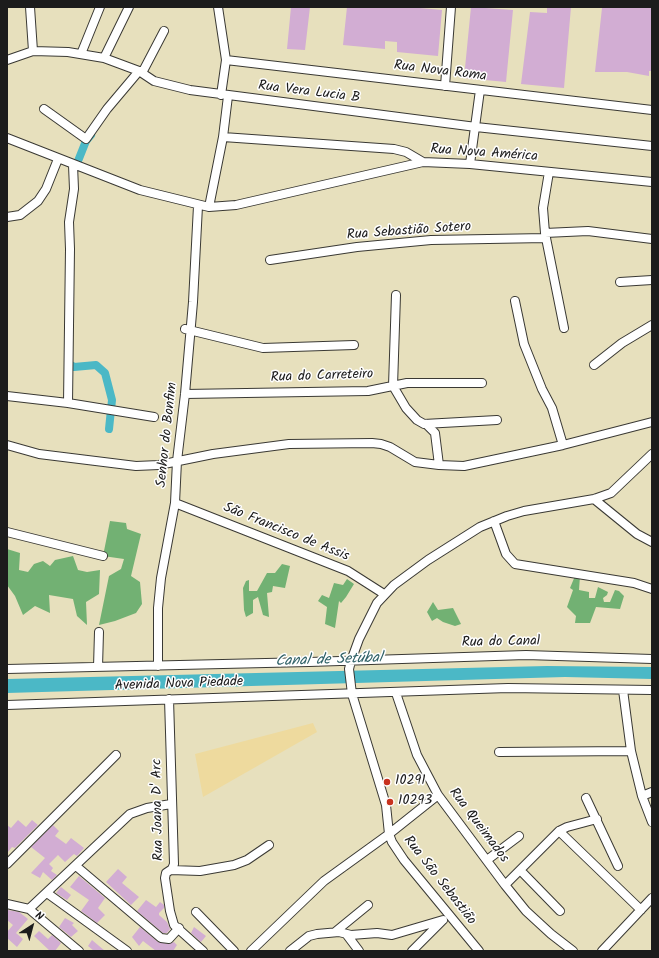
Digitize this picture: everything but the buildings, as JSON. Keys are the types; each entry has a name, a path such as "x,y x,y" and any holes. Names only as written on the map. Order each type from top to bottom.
{"street":[{"path":"30,7 33,51"},
{"path":"81,54 100,7"},
{"path":"104,58 129,7"},
{"path":"209,207 223,137 226,60 218,7"},
{"path":"445,86 451,7"},
{"path":"44,109 86,139 107,110 140,72 164,31"},
{"name":"Rua Vera Lucia B","path":"7,60 33,51 61,51 104,58 140,72 150,79 161,83 224,95 476,127 652,146"},
{"name":"Rua Nova Roma","path":"226,60 652,110"},
{"path":"470,164 480,90"},
{"path":"223,137 394,149 406,152 423,162"},
{"name":"Rua Nova América","path":"7,138 58,159 74,168 86,169 140,190 198,206 209,207 236,204 423,162 470,164 652,182"},
{"path":"7,217 20,215 35,204 46,189 58,159"},
{"path":"68,404 70,287 69,222 74,168"},
{"path":"549,172 543,208 545,236 564,328"},
{"name":"Senhor do Bonfim","path":"158,666 158,608 161,578 175,503 177,461 185,394 188,329 198,206"},
{"name":"Rua Sebastião Sotero","path":"270,260 357,247 431,240 545,236 588,231 652,239"},
{"path":"620,282 652,280"},
{"path":"396,295 393,386 415,419 426,424 435,433 439,465"},
{"path":"515,301 524,344 552,408 563,445"},
{"path":"594,364 618,346 652,325"},
{"path":"188,329 263,348 354,345"},
{"name":"Rua do Carreteiro","path":"185,394 368,391 410,383 482,383"},
{"path":"7,396 102,408 117,412 154,417"},
{"path":"426,424 497,420"},
{"path":"7,445 39,454 136,466 159,465 213,454 289,444 354,442 381,444 415,462 464,466 563,445 652,422"},
{"path":"350,665 367,621 384,594 428,560 457,540 494,521 524,511 594,499 606,495 615,490 652,454"},
{"path":"594,499 637,534 652,542"},
{"name":"São Francisco de Assis","path":"175,503 348,571 384,594"},
{"path":"494,521 506,554 515,564 620,580 652,588"},
{"path":"7,532 104,556"},
{"path":"98,667 99,632"},
{"name":"Rua do Canal","path":"350,665 526,655 652,659"},
{"name":"Avenida Nova Piedade","path":"7,669 158,666 350,665"},
{"name":"Rua São Sebastião","path":"350,665 352,694 386,805 388,834 404,860 446,917 479,951"},
{"path":"352,694 508,688 652,690"},
{"path":"623,690 631,750 642,796 652,822"},
{"name":"Rua Queimados","path":"396,693 417,755 438,795 505,885 526,910 570,950"},
{"name":"Avenida Nova Piedade","path":"7,705 246,695 352,694"},
{"name":"Rua Joana D' Arc","path":"169,699 174,864 171,870 166,873 165,878 172,919 179,928 203,951"},
{"path":"499,752 631,750"},
{"path":"7,864 116,755"},
{"path":"642,796 652,792"},
{"path":"251,951 324,880 388,834 438,795"},
{"path":"586,798 618,866"},
{"path":"29,910 130,814 147,808 171,804"},
{"path":"505,885 560,831 567,827 597,820"},
{"path":"560,831 641,910"},
{"path":"487,860 519,836"},
{"path":"171,870 200,871 234,865 247,860 269,845"},
{"path":"76,866 161,938 169,938 179,928"},
{"path":"520,870 560,910"},
{"path":"47,893 127,951"},
{"path":"602,951 652,898"},
{"path":"7,904 29,910 79,951"},
{"path":"335,932 368,905"},
{"path":"196,912 234,951"},
{"path":"290,951 310,936 335,932 347,935 377,933 392,935 446,917"},
{"path":"412,951 446,917"},
{"path":"347,935 359,951"}],"green space":[{"path":"110,521 126,523 127,529 141,534 131,576 140,582 142,604 136,613 99,625 109,576 121,569 124,559 103,556"},
{"path":"7,549 20,553 19,570 28,572 34,564 43,561 50,566 55,560 73,556 78,570 87,572 100,570 99,594 86,602 87,625 77,616 73,599 49,595 50,613 35,606 23,615 15,596 7,585"},
{"path":"282,564 290,566 285,588 273,586 272,592 267,593 269,617 263,615 258,597 253,600 253,613 246,617 244,610 243,588 246,581 249,580 249,591 257,591 267,573 275,573"},
{"path":"575,576 580,576 579,590 589,592 589,598 595,598 598,587 608,592 603,598 604,602 610,602 615,590 619,591 624,596 620,609 596,607 590,623 575,623 576,616 567,607 573,590 570,588"},
{"path":"347,579 354,584 341,603 339,601 335,628 325,624 327,607 318,601 322,595 329,598 334,583 343,585"},
{"path":"433,602 438,610 453,608 461,624 455,626 443,622 437,618 432,621 427,612"}],"sand":[{"path":"313,723 317,732 203,797 195,754"}],"water":[{"path":"547,666 652,667 652,679 565,677 7,693 7,679"}],"waterway":[{"path":"74,171 86,141 91,135"},
{"path":"69,356 69,364 74,367 96,365 105,373 112,400 109,429"}],"place":[{"name":"10291","path":"387,782"},
{"name":"10293","path":"390,802"}],"water label":[{"name":"Canal de Setúbal","path":"329,661"}]}
